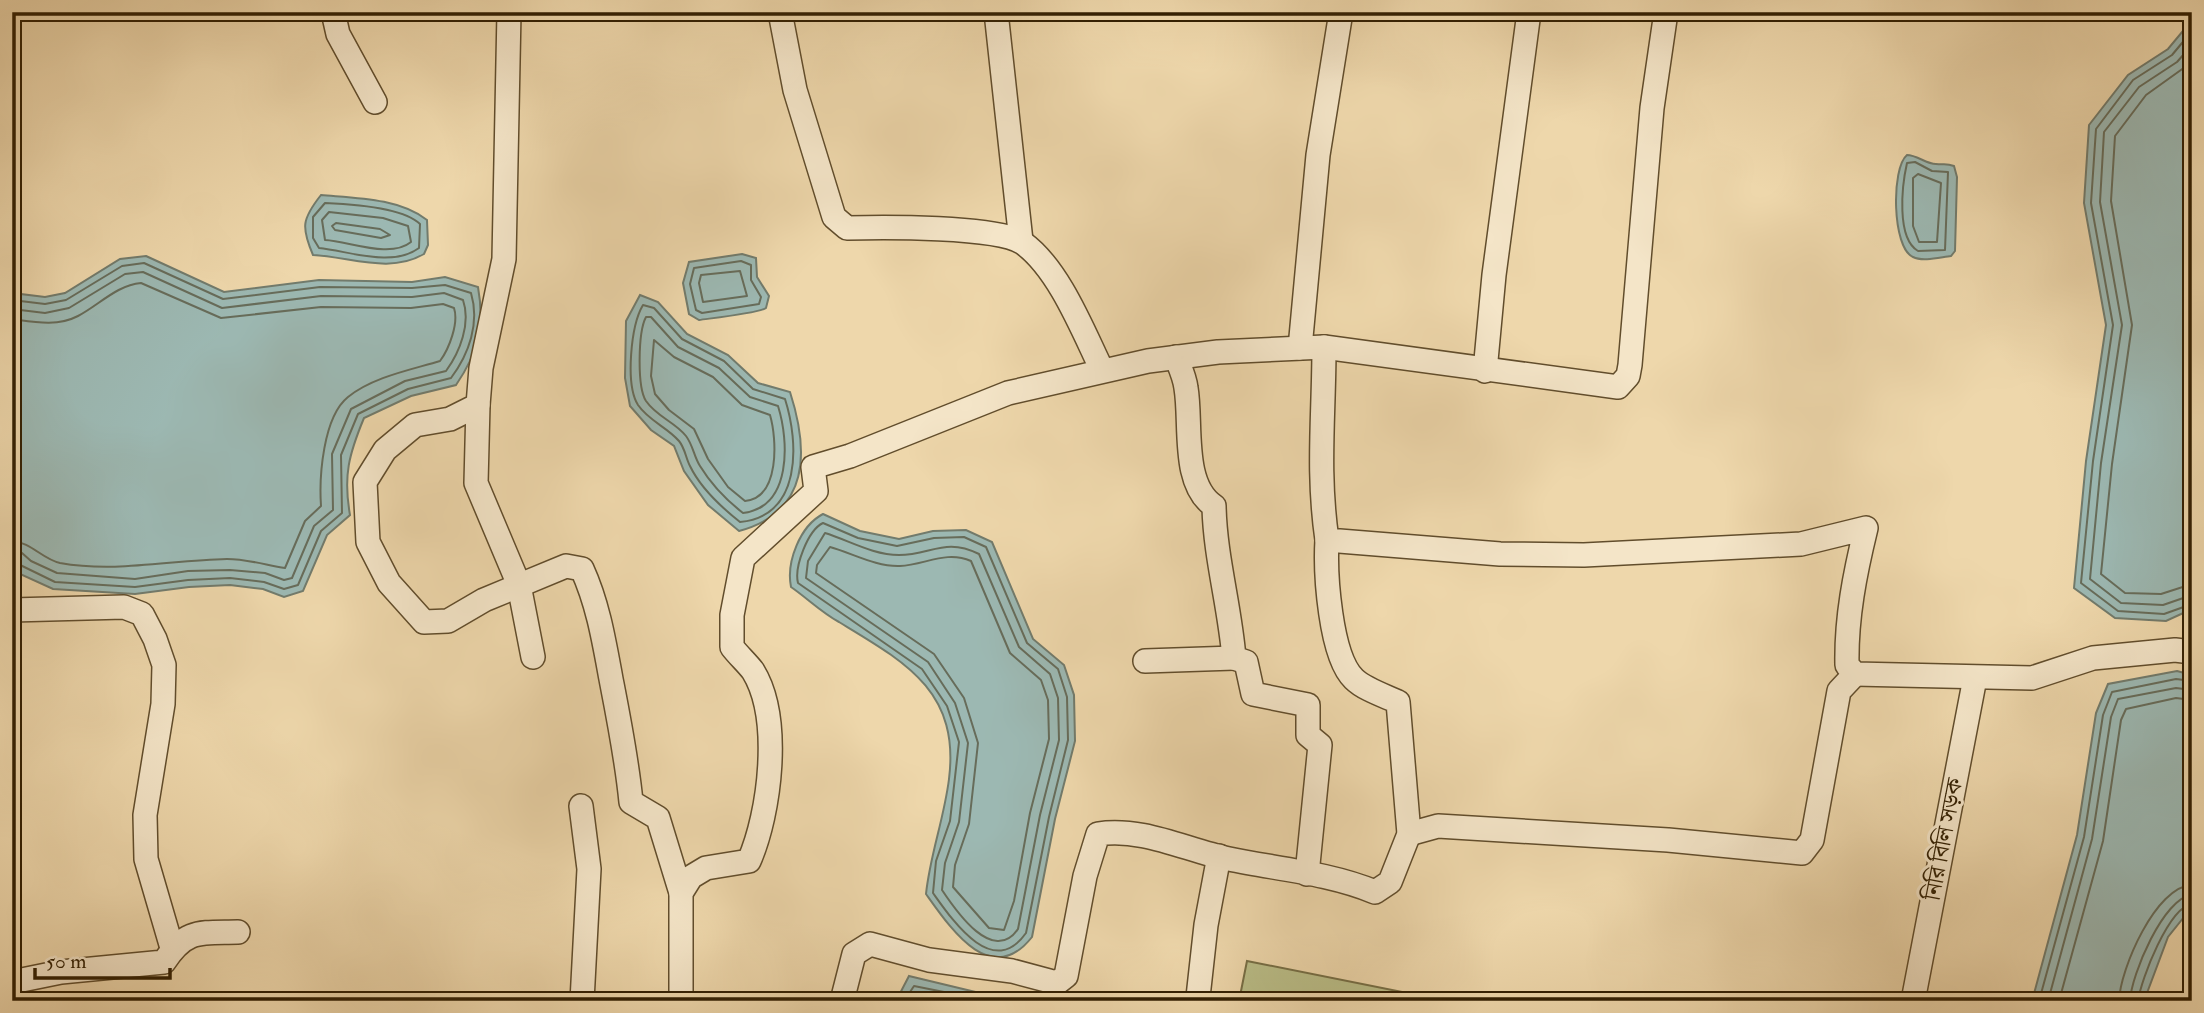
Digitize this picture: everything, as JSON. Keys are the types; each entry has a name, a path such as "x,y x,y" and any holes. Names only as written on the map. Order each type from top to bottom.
{"street":[{"path":"333,12 338,34 375,102"},
{"path":"509,12 504,259 481,368 476,483 519,585 533,657"},
{"path":"780,12 795,90 835,218 847,228 978,232 1021,242 1041,261 1068,303 1102,370"},
{"path":"996,12 1021,242"},
{"path":"1300,348 1318,155 1341,12"},
{"path":"1485,372 1494,275 1529,12"},
{"path":"681,893 691,877 706,868 749,860 760,836 772,737 753,672 732,647 732,615 743,558 817,491 813,467 850,456 1008,393 1102,370 1176,358 1324,347 1485,372 1618,387 1628,376 1652,108 1666,12"},
{"path":"842,1001 854,954 870,944 929,960 1012,971 1057,983 1066,976 1085,876 1098,834 1116,831 1354,884 1375,892 1390,882 1409,834 1398,702 1354,680 1341,659 1325,571 1327,540 1321,498 1320,434 1324,347"},
{"path":"1176,358 1186,386 1192,465 1204,499 1214,506 1215,536 1230,615 1234,658"},
{"path":"478,405 450,419 415,425 385,450 365,482 368,542 389,583 424,622 447,621 519,585 566,566 582,569 593,593 603,640 628,764 631,802 658,818 681,893 681,1001"},
{"path":"1327,540 1500,554 1584,555 1801,544 1866,528 1852,583 1846,645 1847,665 1855,674 2032,678 2093,658 2175,650 2192,652"},
{"path":"12,610 124,607 142,614 155,639 164,666 163,704 145,815 146,859 172,948"},
{"path":"1145,661 1234,658 1246,662 1253,694 1308,705 1308,735 1320,745 1307,874"},
{"path":"1409,834 1438,826 1655,839 1802,853 1812,840 1839,691 1855,674"},
{"name":"নিরি বিলি সড়ক","path":"1913,1001 1975,678"},
{"path":"581,806 589,869 582,1001"},
{"path":"1194,1001 1198,997 1206,925 1219,856"},
{"path":"12,982 61,972 164,961 172,948 191,933 238,932"}],"green space":[{"path":"1247,961 1447,1001 1239,1001"}],"water":[{"path":"2192,20 2192,609 2166,621 2115,618 2074,588 2086,461 2106,325 2084,203 2089,125 2128,75 2168,49"},
{"path":"1907,155 1932,164 1954,166 1957,177 1955,251 1951,256 1917,258 1906,251 1898,224 1896,191 1898,175"},
{"path":"321,195 376,200 416,213 427,220 428,245 424,254 411,260 384,264 313,255 305,224"},
{"path":"742,254 756,258 757,277 769,296 766,308 699,320 689,314 683,283 689,262"},
{"path":"146,256 224,292 319,280 412,282 445,277 478,287 481,314 478,339 470,362 456,385 411,396 364,418 354,443 347,477 350,515 327,535 303,591 284,597 263,589 230,585 135,594 53,589 20,574 12,564 12,293 45,297 65,293 120,259"},
{"path":"640,295 658,302 687,334 728,355 758,383 790,392 800,436 798,476 791,494 780,510 762,522 739,531 708,505 684,471 674,446 651,430 630,406 625,378 626,321"},
{"path":"823,514 860,531 899,539 933,531 966,530 992,542 1033,639 1064,665 1074,695 1075,741 1055,819 1032,937 1017,952 1002,957 987,955 973,948 947,923 926,894 949,779 950,749 946,723 923,682 906,666 791,587 791,567 796,546 808,527"},
{"path":"2177,671 2192,675 2192,907 2168,937 2144,1001 2032,1001 2077,835 2096,713 2108,684"},
{"path":"909,976 1013,1001 896,1001"}]}
